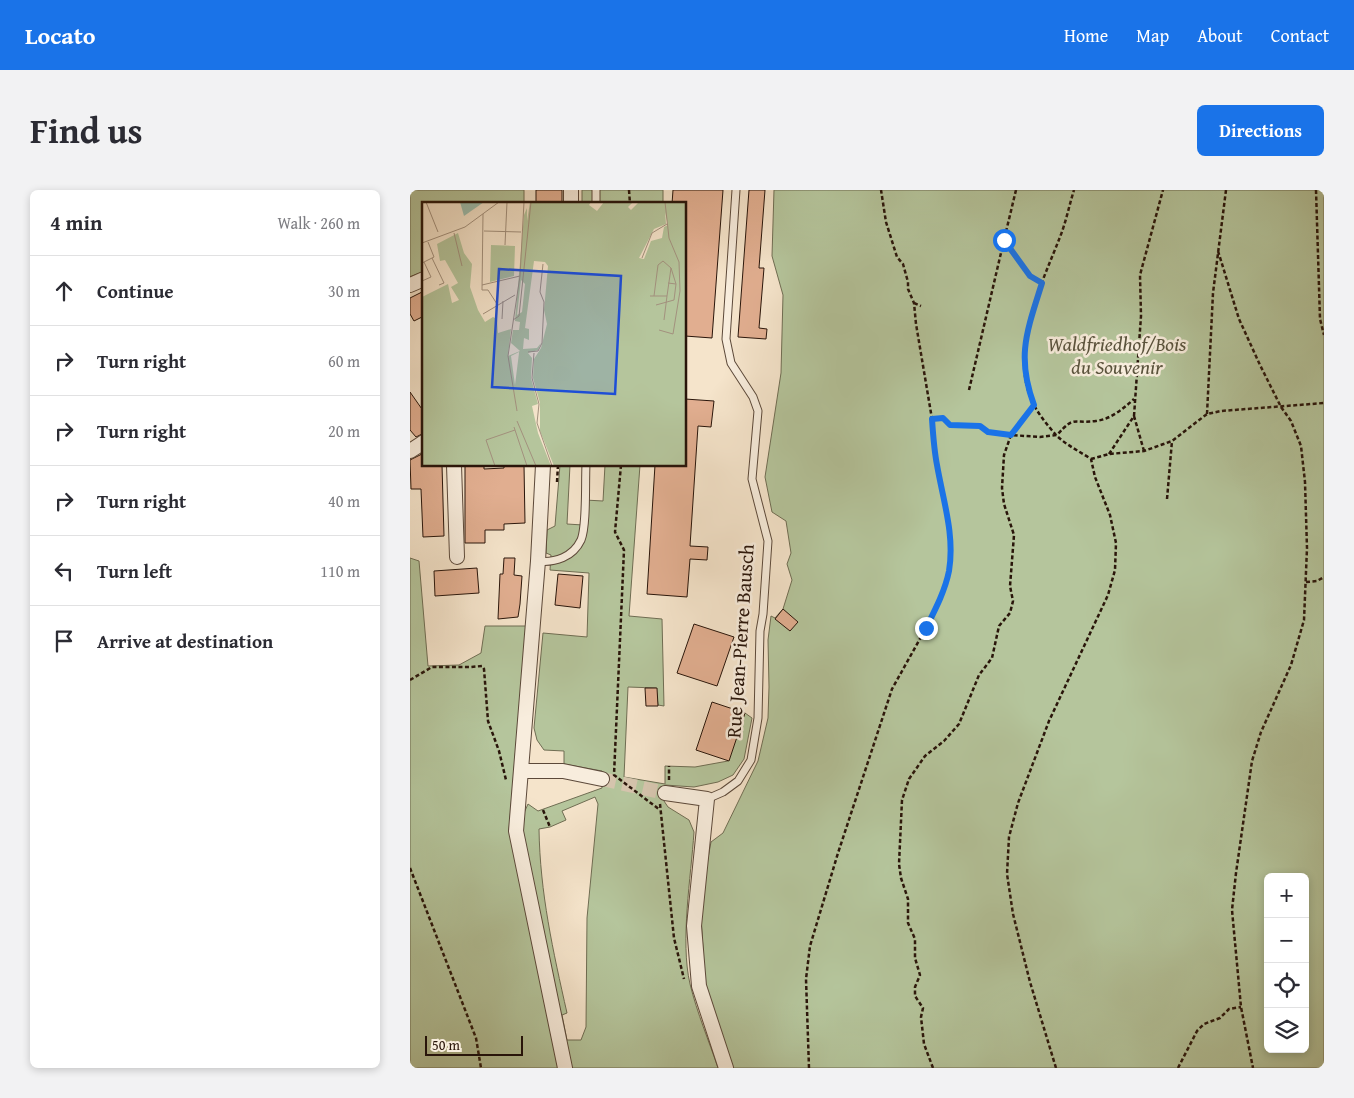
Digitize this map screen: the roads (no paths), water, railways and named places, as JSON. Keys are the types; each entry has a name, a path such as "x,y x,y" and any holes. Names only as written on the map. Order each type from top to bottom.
{"street":[{"path":"410,285 422,280"},
{"path":"410,450 422,443"},
{"path":"454,466 457,557"},
{"path":"543,466 538,561 516,831 565,1068"},
{"path":"521,770 564,771 602,779"},
{"path":"664,793 708,799 694,926 699,986 726,1068"}],"lane":[{"name":"Rue Jean-Pierre Bausch","path":"708,799 724,792 738,781 751,760 758,718 760,631 768,541 752,479 758,411 753,397 731,363 726,339 736,190"},
{"path":"538,561 559,560 572,553 581,540 584,525 586,466"}],"tunnel":[{"path":"602,779 665,793"}],"park label":[{"name":"Waldfriedhof/Bois du Souvenir","path":"1117,356"}]}
